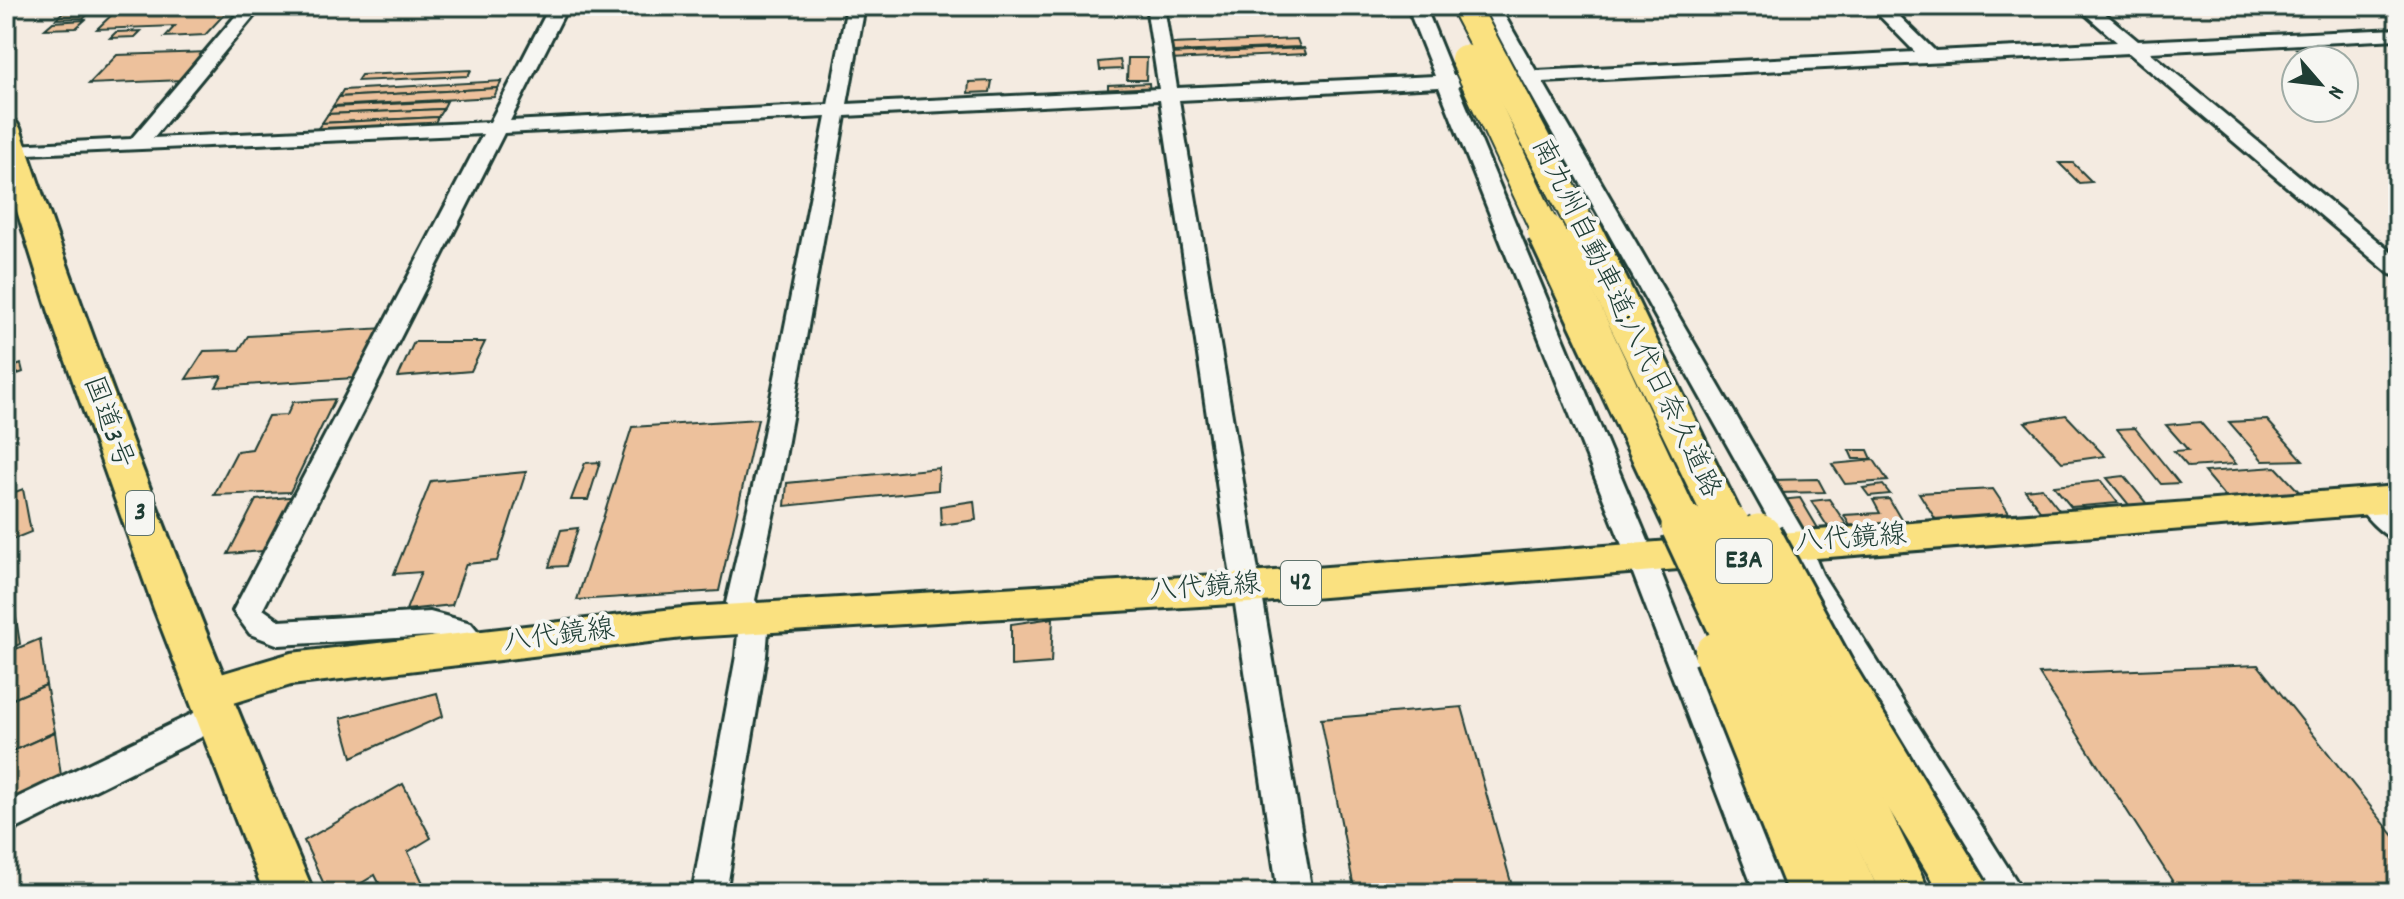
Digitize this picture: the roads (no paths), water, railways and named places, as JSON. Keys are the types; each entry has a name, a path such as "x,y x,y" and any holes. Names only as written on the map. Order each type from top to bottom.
{"highway":[{"name":"南九州自動車道;八代日奈久道路","path":"1441,6 1855,893"},
{"name":"南九州自動車道;八代日奈久道路","path":"1465,6 1583,230 1905,893"},
{"name":"国道3号","path":"10,139 77,347 212,705 289,893"},
{"path":"1583,230 1629,297 1835,677 1966,893"},
{"path":"1562,266 1577,320 1812,893"}],"main road":[{"name":"八代鏡線","path":"212,705 291,669 691,622 1249,588 1640,555 2383,500"}],"street":[{"path":"139,142 253,6"},
{"path":"476,647 461,631 430,624 279,633 260,626 248,611 559,6"},
{"path":"709,893 751,656 754,619 740,603 770,469 856,6"},
{"path":"1155,6 1295,893"},
{"path":"1416,6 1450,82 1640,555 1772,893"},
{"path":"1490,6 1527,78 1797,545 1809,577 2007,893"},
{"path":"1879,6 1939,57"},
{"path":"2085,6 2398,269"},
{"path":"10,139 139,142 838,113 2398,34"},
{"path":"2383,500 2398,531"},
{"path":"6,819 212,705"}]}
